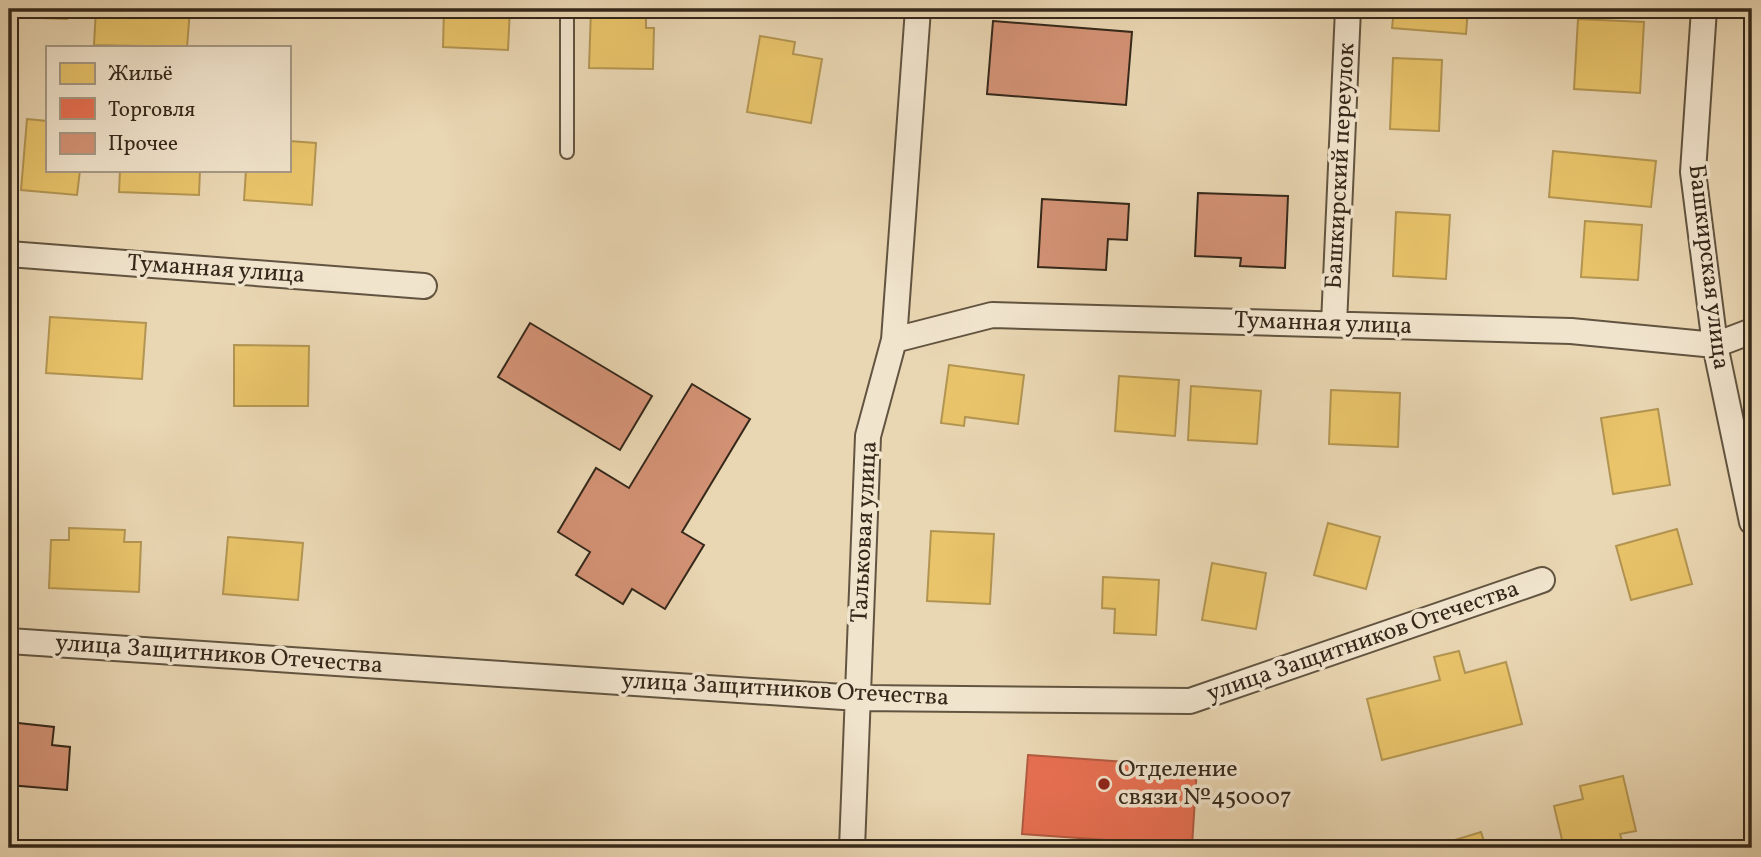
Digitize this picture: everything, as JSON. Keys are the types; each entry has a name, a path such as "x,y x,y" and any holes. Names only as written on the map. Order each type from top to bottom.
{"street":[{"name":"Тальковая улица","path":"852,848 868,436 894,340 918,9"},
{"name":"Башкирский переулок","path":"1334,324 1348,9"},
{"name":"Башкирская улица","path":"1704,9 1693,172 1715,345 1752,522"},
{"name":"Туманная улица","path":"9,254 424,286"},
{"name":"Туманная улица","path":"894,340 992,315 1571,331 1715,345 1752,331"},
{"name":"улица Защитников Отечества","path":"9,641 858,698 1190,701 1542,580"}],"lane":[{"path":"567,9 567,152"}],"building: Жильё":[{"path":"9,9 67,9 67,19 9,17"},
{"path":"96,9 190,9 187,46 94,45"},
{"path":"444,9 510,9 508,50 443,47"},
{"path":"591,9 646,9 646,28 654,28 653,69 589,68"},
{"path":"1394,9 1468,9 1466,34 1392,28"},
{"path":"1578,19 1644,22 1640,93 1574,89"},
{"path":"760,36 795,42 793,54 822,59 811,123 747,112"},
{"path":"1393,58 1442,60 1439,131 1390,129"},
{"path":"27,119 46,121 46,172 80,172 77,195 21,190"},
{"path":"290,141 316,143 312,205 244,200 246,172 290,172"},
{"path":"1553,151 1656,161 1651,207 1549,197"},
{"path":"120,172 200,172 199,195 119,192"},
{"path":"1396,212 1450,215 1446,279 1393,276"},
{"path":"1585,221 1642,225 1638,280 1581,277"},
{"path":"50,317 146,323 142,379 46,373"},
{"path":"234,345 309,346 308,406 234,406"},
{"path":"949,365 1024,375 1018,424 965,417 964,426 941,423"},
{"path":"1119,376 1179,380 1175,436 1115,431"},
{"path":"1191,386 1261,391 1257,444 1188,440"},
{"path":"1331,390 1400,393 1398,447 1329,444"},
{"path":"1658,409 1670,485 1613,494 1601,418"},
{"path":"1328,523 1380,537 1366,589 1314,575"},
{"path":"69,528 125,530 124,542 141,542 139,592 49,588 51,540 69,540"},
{"path":"1677,529 1692,584 1631,600 1616,546"},
{"path":"931,531 994,534 990,604 927,601"},
{"path":"228,537 303,543 298,600 223,594"},
{"path":"1212,563 1266,573 1256,629 1202,620"},
{"path":"1103,577 1159,580 1156,635 1114,633 1115,609 1102,608"},
{"path":"1459,651 1465,673 1506,662 1522,724 1382,760 1367,699 1440,680 1434,657"},
{"path":"1623,776 1636,831 1620,834 1624,848 1564,848 1554,806 1583,799 1580,786"},
{"path":"1481,832 1486,848 1432,847"}],"building: Торговля":[{"path":"1028,755 1197,767 1192,846 1022,834"}],"building: Прочее":[{"path":"993,21 1132,32 1126,105 987,94"},
{"path":"1198,193 1288,196 1285,268 1240,266 1241,258 1195,256"},
{"path":"1042,199 1129,204 1127,240 1108,239 1106,270 1038,267"},
{"path":"530,323 652,396 620,450 498,377"},
{"path":"692,384 750,419 682,532 704,545 665,609 632,589 623,604 576,575 590,552 558,532 596,468 629,488"},
{"path":"9,722 54,727 52,745 70,747 67,790 9,785"}],"place":[{"name":"Отделение связи №450007","path":"1104,784"}]}
